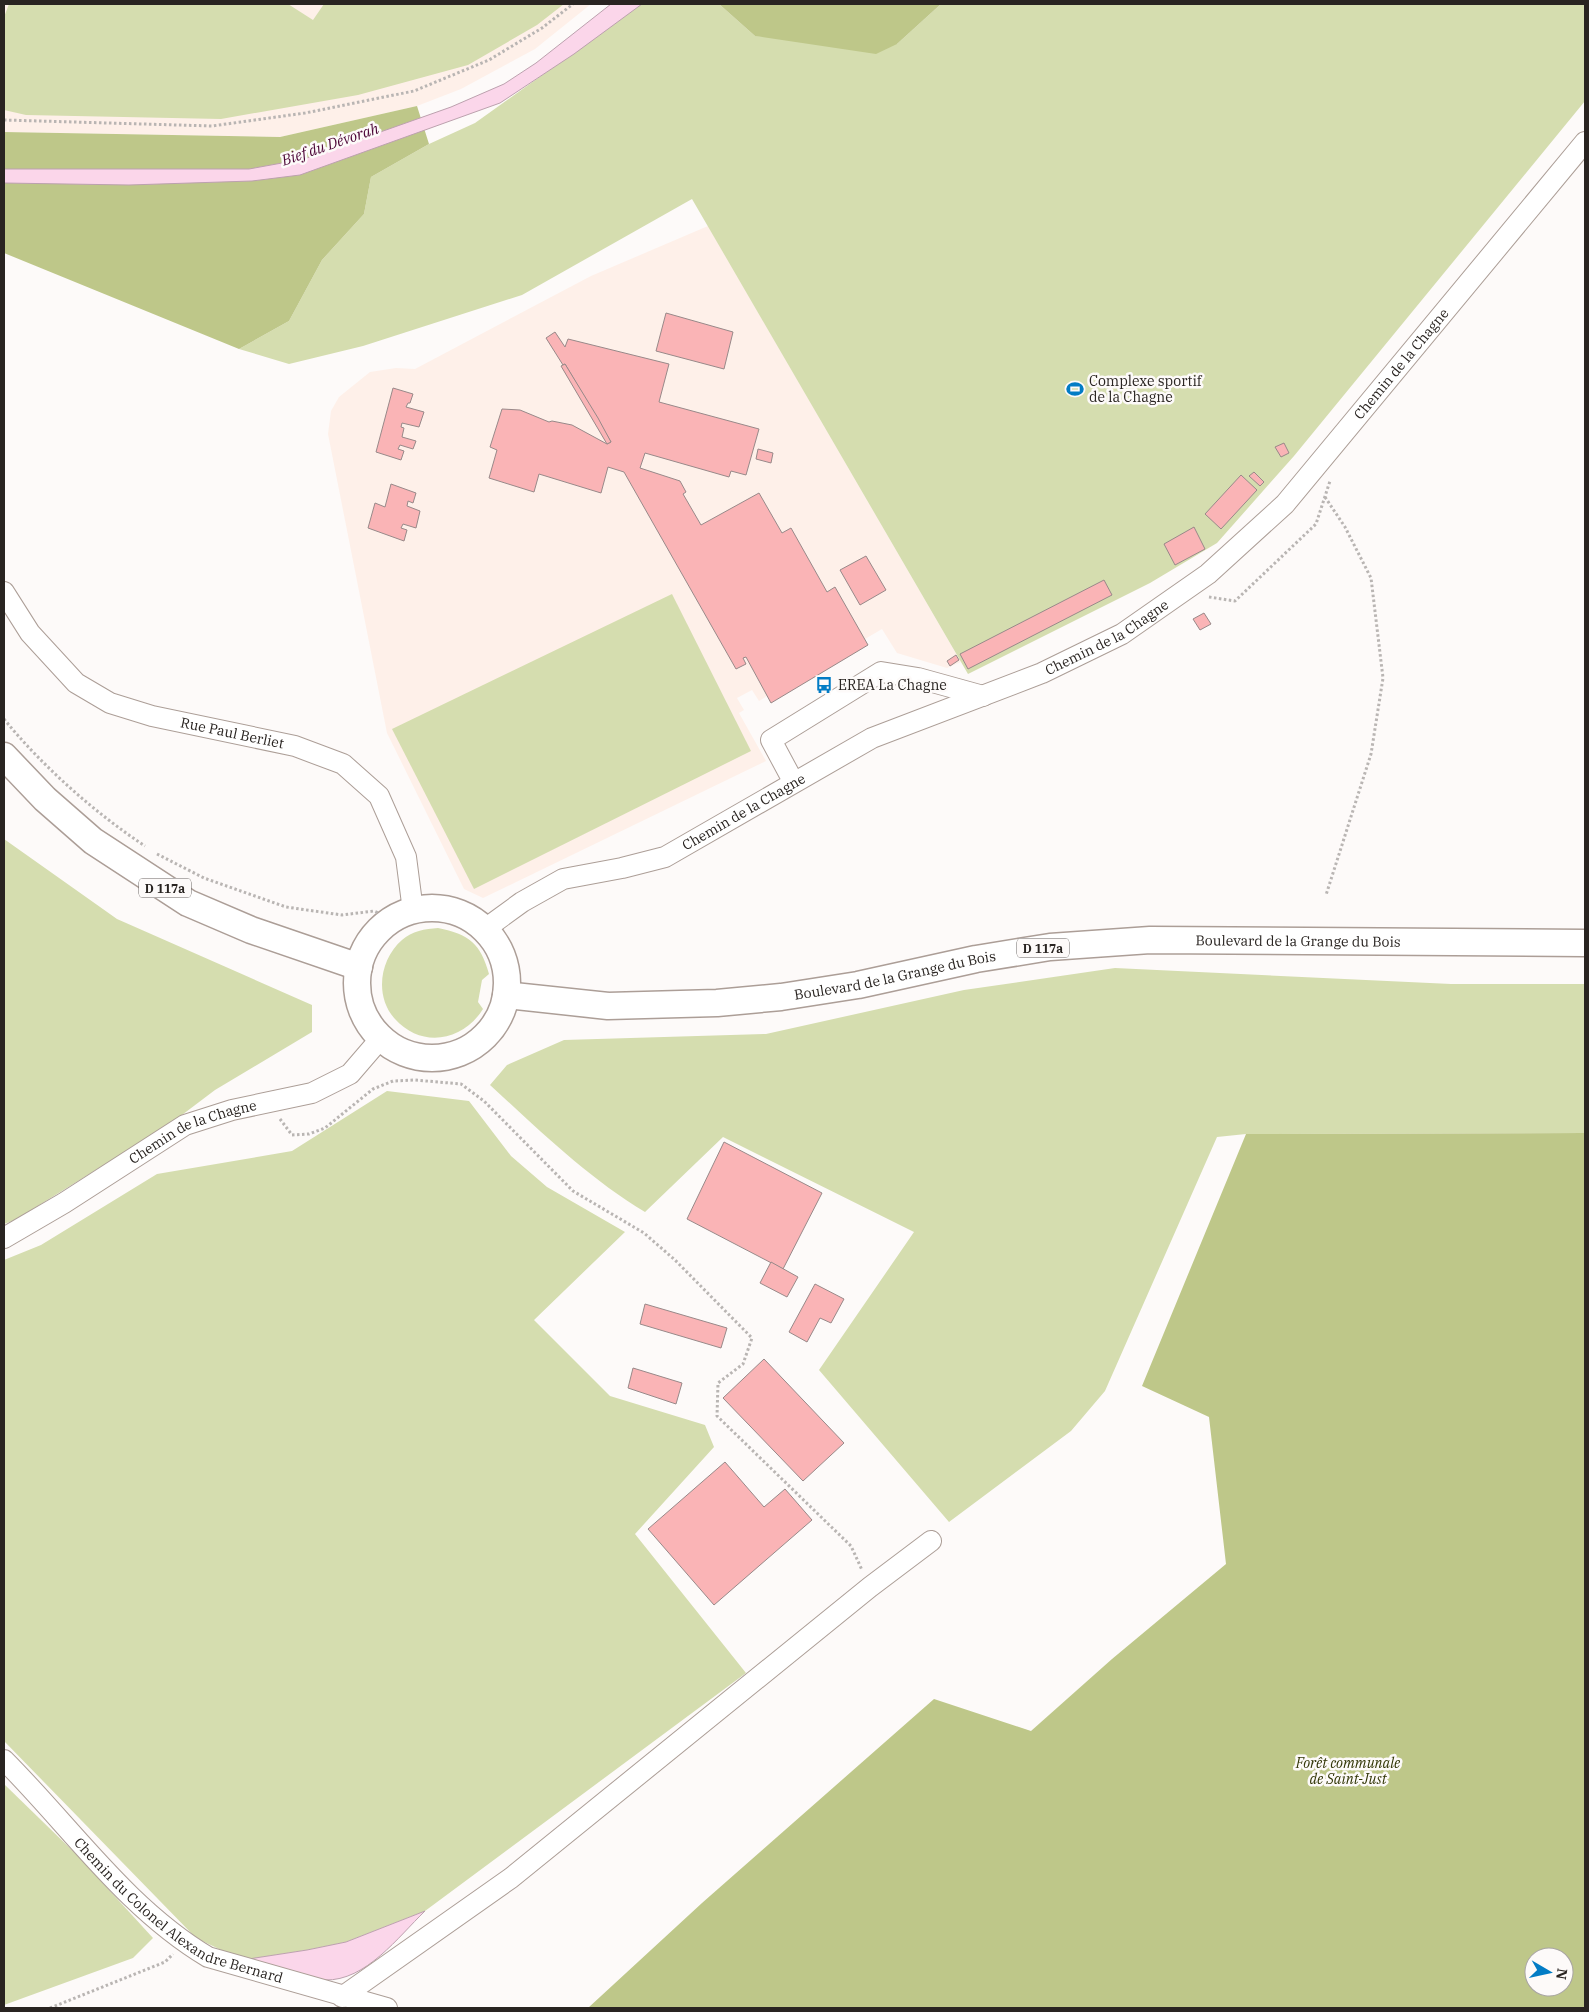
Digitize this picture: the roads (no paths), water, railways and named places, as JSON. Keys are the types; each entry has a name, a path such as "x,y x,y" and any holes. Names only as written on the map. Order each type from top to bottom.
{"main road":[{"name":"D 117a","path":"4,756 45,799 93,841 188,903 252,930 359,967"},
{"path":"438,908 463,914 485,929 496,943 504,959 507,976 502,1012 493,1028 480,1041 465,1051 448,1057 412,1056 395,1049 381,1038 369,1023 361,1005 357,986 359,967 366,948 376,933 403,915 438,908"},
{"name":"Boulevard de la Grange du Bois","path":"506,994 608,1006 717,1003 781,997 858,985 976,958 1050,947 1150,940 1585,943"}],"street":[{"name":"Chemin de la Chagne","path":"485,929 522,902 563,879 664,856 872,738 1042,673 1122,634 1208,574 1285,504 1585,142"},
{"name":"Rue Paul Berliet","path":"4,592 30,633 76,683 110,703 152,716 295,746 343,764 379,796 406,857 403,915"},
{"path":"793,782 771,740 880,672 918,678 982,696"},
{"name":"Chemin de la Chagne","path":"4,1238 64,1203 185,1125 232,1110 312,1093 350,1074 381,1038"},
{"path":"342,1997 511,1878 870,1587 931,1541"},
{"name":"Chemin du Colonel Alexandre Bernard","path":"4,1760 38,1794 140,1907 184,1943 208,1957 342,1997 387,2008"}],"place":[{"name":"Complexe sportif de la Chagne","path":"1075,389"},
{"name":"EREA La Chagne","path":"824,685"}],"water label":[{"name":"Bief du Dévorah","path":"330,144"}],"park label":[{"name":"Forêt communale de Saint-Just","path":"1348,1772"}]}
